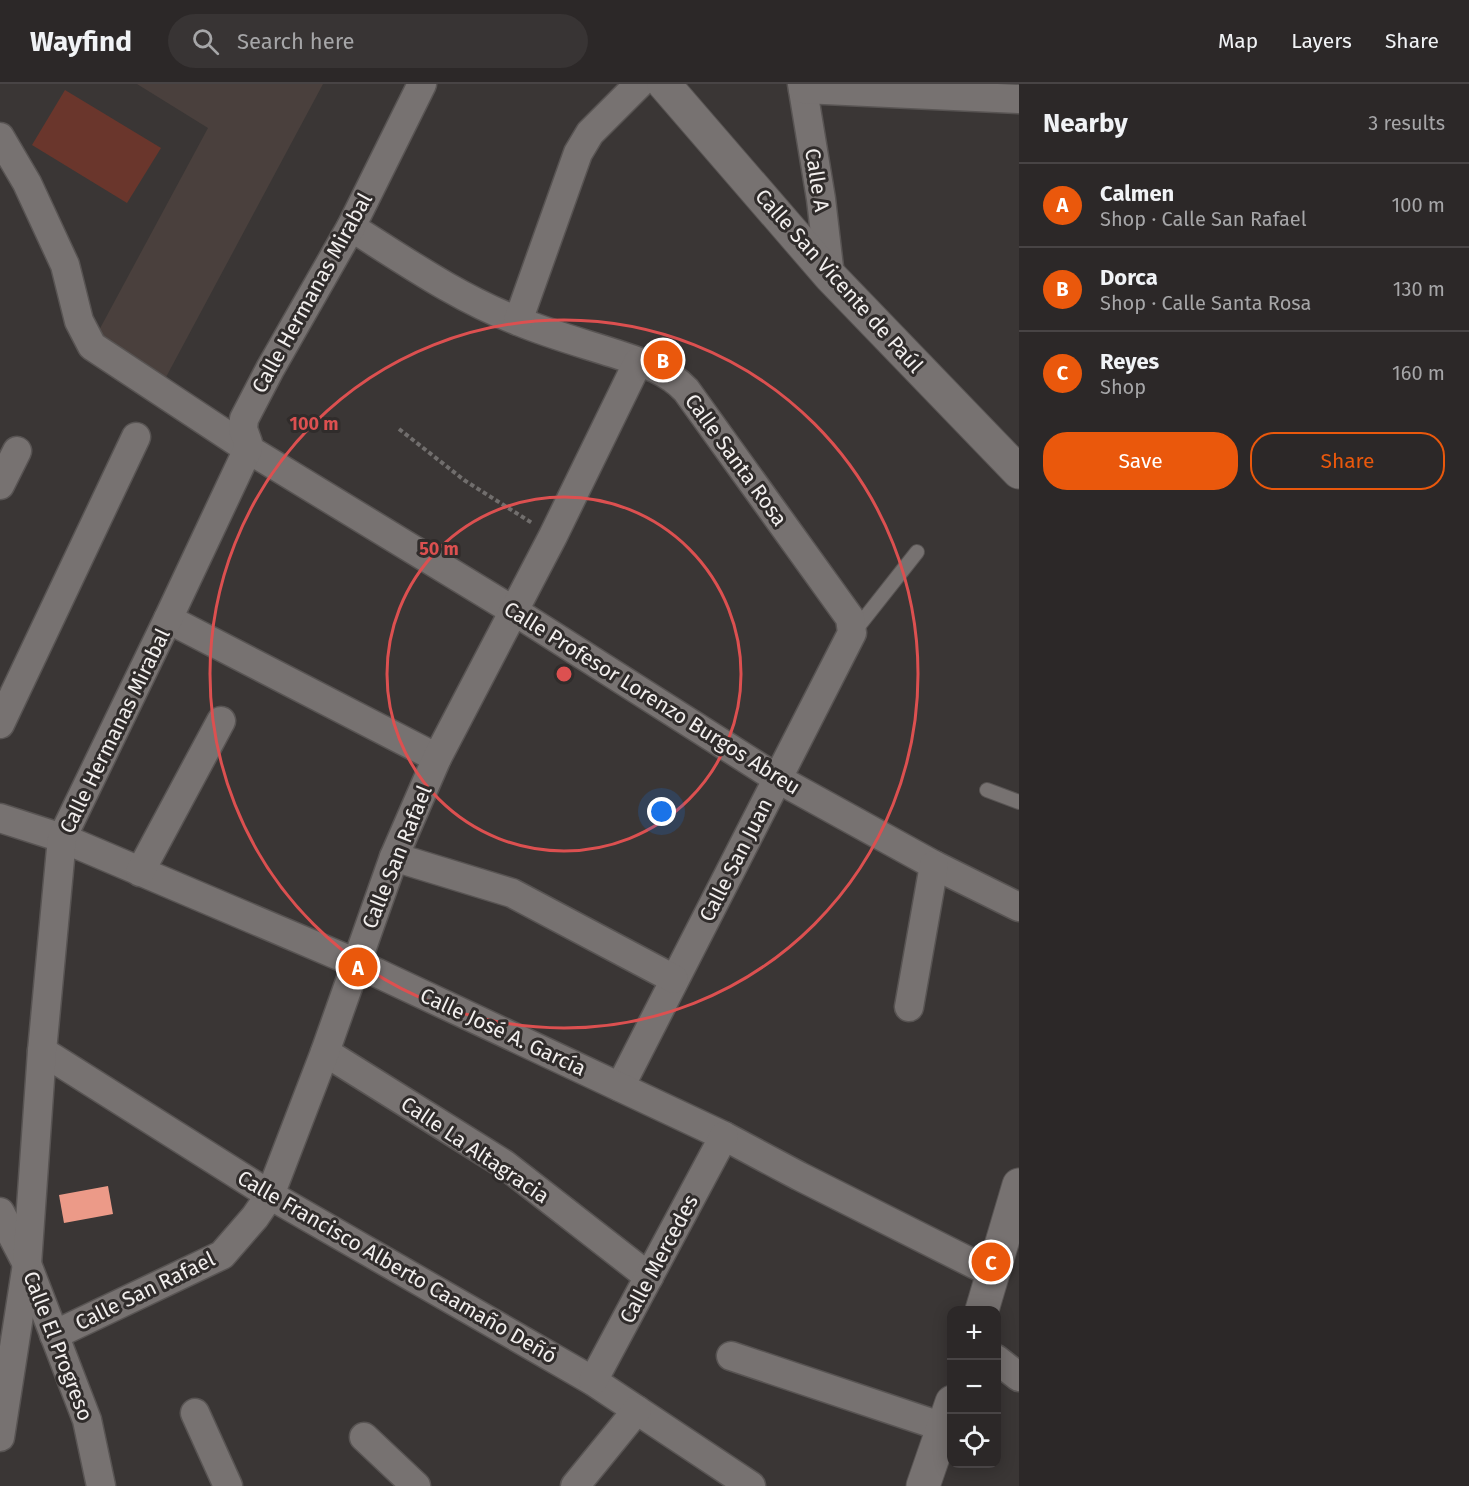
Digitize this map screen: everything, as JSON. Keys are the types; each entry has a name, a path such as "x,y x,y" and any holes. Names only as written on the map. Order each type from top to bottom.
{"street":[{"name":"Calle Hermanas Mirabal","path":"0,1437 27,1264 42,1051 62,838 248,449 243,429 244,419 351,227 422,84"},
{"path":"518,321 578,153 590,133 639,84"},
{"name":"Calle San Vicente de Paúl","path":"664,84 830,276 1019,472"},
{"path":"802,86 1019,99"},
{"name":"Calle A","path":"802,86 821,199 830,276"},
{"name":"Calle Profesor Lorenzo Burgos Abreu","path":"0,137 27,183 65,265 80,321 92,346 248,449 514,610 778,778 934,866 1019,907"},
{"name":"Calle Santa Rosa","path":"351,227 430,277 518,321 667,373 686,390 850,618 852,633"},
{"name":"Calle San Rafael","path":"54,1335 222,1255 255,1217 270,1195 325,1052 394,858 437,758 553,536 638,362"},
{"path":"0,724 136,436"},
{"path":"0,485 17,451"},
{"path":"168,619 437,758"},
{"name":"Calle San Juan","path":"620,1087 852,633"},
{"path":"140,872 221,721"},
{"name":"Calle José A. García","path":"0,818 62,838 356,963 724,1136 994,1274"},
{"path":"394,858 512,893 674,979"},
{"path":"909,1007 934,866"},
{"name":"Calle Francisco Alberto Caamaño Deñó","path":"42,1051 270,1195 593,1381 751,1486"},
{"name":"Calle La Altagracia","path":"325,1052 504,1164 650,1277"},
{"name":"Calle Mercedes","path":"593,1381 724,1136"},
{"path":"984,1306 1019,1185"},
{"name":"Calle El Progreso","path":"0,1212 27,1264 87,1420 100,1486"},
{"path":"731,1356 947,1415 923,1486"},
{"path":"997,1360 1019,1377"},
{"path":"575,1486 637,1410"},
{"path":"195,1413 228,1486"},
{"path":"364,1437 416,1486"}],"lane":[{"path":"852,633 917,552"},
{"path":"987,790 1019,802"}],"path":[{"path":"399,429 464,480 553,536"}],"shaded area":[{"path":"137,84 323,84 165,379 97,334 208,128"},
{"path":"65,90 161,148 127,203 32,145"}],"building":[{"path":"108,1186 113,1214 64,1223 59,1195"}],"place":[{"name":"Dorca","path":"663,360"},
{"name":"Calmen","path":"358,967"},
{"name":"Reyes","path":"991,1262"}]}
